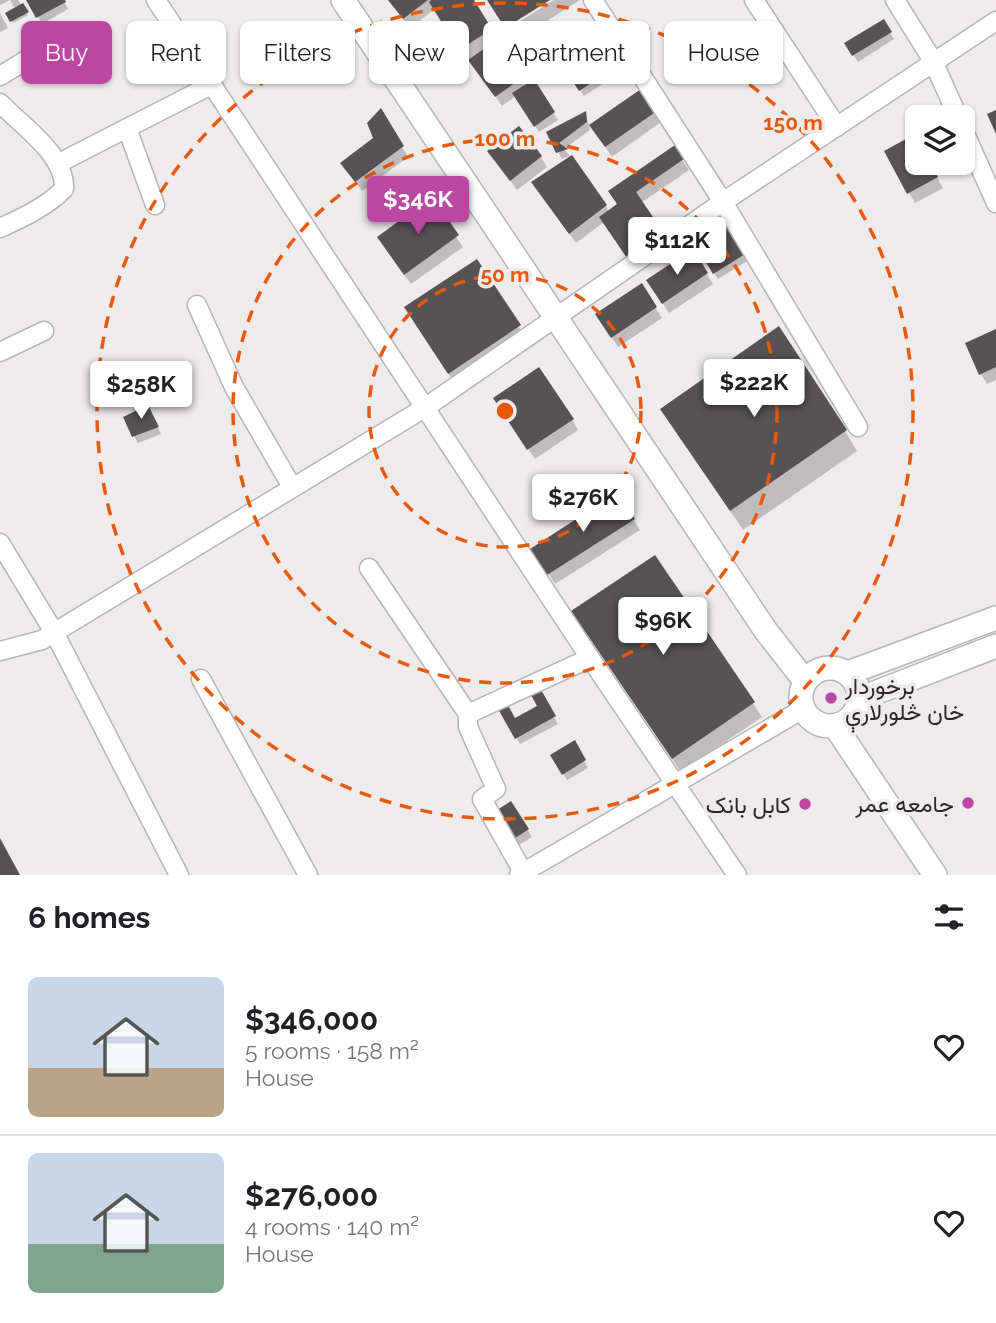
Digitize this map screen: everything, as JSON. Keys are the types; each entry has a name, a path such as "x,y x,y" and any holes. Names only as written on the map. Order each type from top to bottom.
{"main road":[{"path":"343,0 554,319 766,631 805,681"},
{"path":"848,674 996,618"},
{"path":"859,699 996,646"},
{"path":"830,668 848,674 858,689 859,699 852,716 835,726 816,723 803,709 801,690 805,681 812,674 830,668"},
{"path":"835,726 935,875"}],"street":[{"path":"156,0 170,21"},
{"path":"593,0 723,202 858,427"},
{"path":"754,0 837,127"},
{"path":"895,0 933,61 953,105"},
{"path":"0,651 42,640 426,407 723,202 996,21"},
{"path":"0,76 21,63"},
{"path":"59,163 212,84 590,658 737,875"},
{"path":"0,103 59,163 65,179 64,189 26,216 0,228"},
{"path":"127,128 155,205"},
{"path":"975,156 996,203"},
{"path":"197,305 234,387 292,486"},
{"path":"0,352 44,331"},
{"path":"0,542 54,632 179,875"},
{"path":"369,568 468,714 468,727 496,789 482,799 521,873 803,709"},
{"path":"468,714 590,658"},
{"path":"201,679 308,875"}],"building":[{"path":"26,0 65,0 66,2 36,18"},
{"path":"388,0 428,0 403,19"},
{"path":"474,0 487,21 483,21 483,35 469,44 469,21 441,21 429,2"},
{"path":"487,0 550,0 516,21 500,21"},
{"path":"23,3 29,12 10,22 5,13"},
{"path":"884,19 892,32 852,56 844,43"},
{"path":"483,49 483,81 469,61"},
{"path":"486,84 513,84 495,97"},
{"path":"526,84 537,84 555,112 534,127 512,93"},
{"path":"574,84 590,84 579,91"},
{"path":"641,89 657,111 605,147 589,125"},
{"path":"381,108 404,146 355,182 340,163 373,138 367,123"},
{"path":"996,110 996,134 987,114"},
{"path":"586,111 587,122 559,143 568,149 556,153 546,132"},
{"path":"519,126 542,156 510,181 487,151"},
{"path":"905,139 905,175 938,177 907,194 884,151"},
{"path":"675,145 684,159 636,192 666,236 629,261 599,217 617,204 608,191"},
{"path":"572,155 607,205 569,234 531,182"},
{"path":"432,197 459,235 404,275 377,237"},
{"path":"729,223 747,253 713,274 695,244"},
{"path":"693,249 708,273 662,304 646,280"},
{"path":"477,259 521,325 448,374 404,307"},
{"path":"642,283 657,307 611,338 595,314"},
{"path":"779,326 847,430 730,511 660,409"},
{"path":"996,329 996,367 979,375 965,343"},
{"path":"539,367 574,419 527,450 493,398"},
{"path":"148,405 159,427 132,437 123,417"},
{"path":"618,492 635,519 547,575 530,549"},
{"path":"655,555 755,702 672,759 571,611"},
{"path":"540,688 556,716 515,739 498,709 509,707 515,718 537,706 530,693"},
{"path":"575,740 586,760 562,775 550,755"},
{"path":"511,801 529,829 512,840 494,812"},
{"path":"0,838 20,875 0,875"}],"place":[{"name":"برخوردار خان څلورلارې","path":"831,698"},
{"name":"جامعه عمر","path":"968,803"},
{"name":"کابل بانک","path":"805,804"}]}
